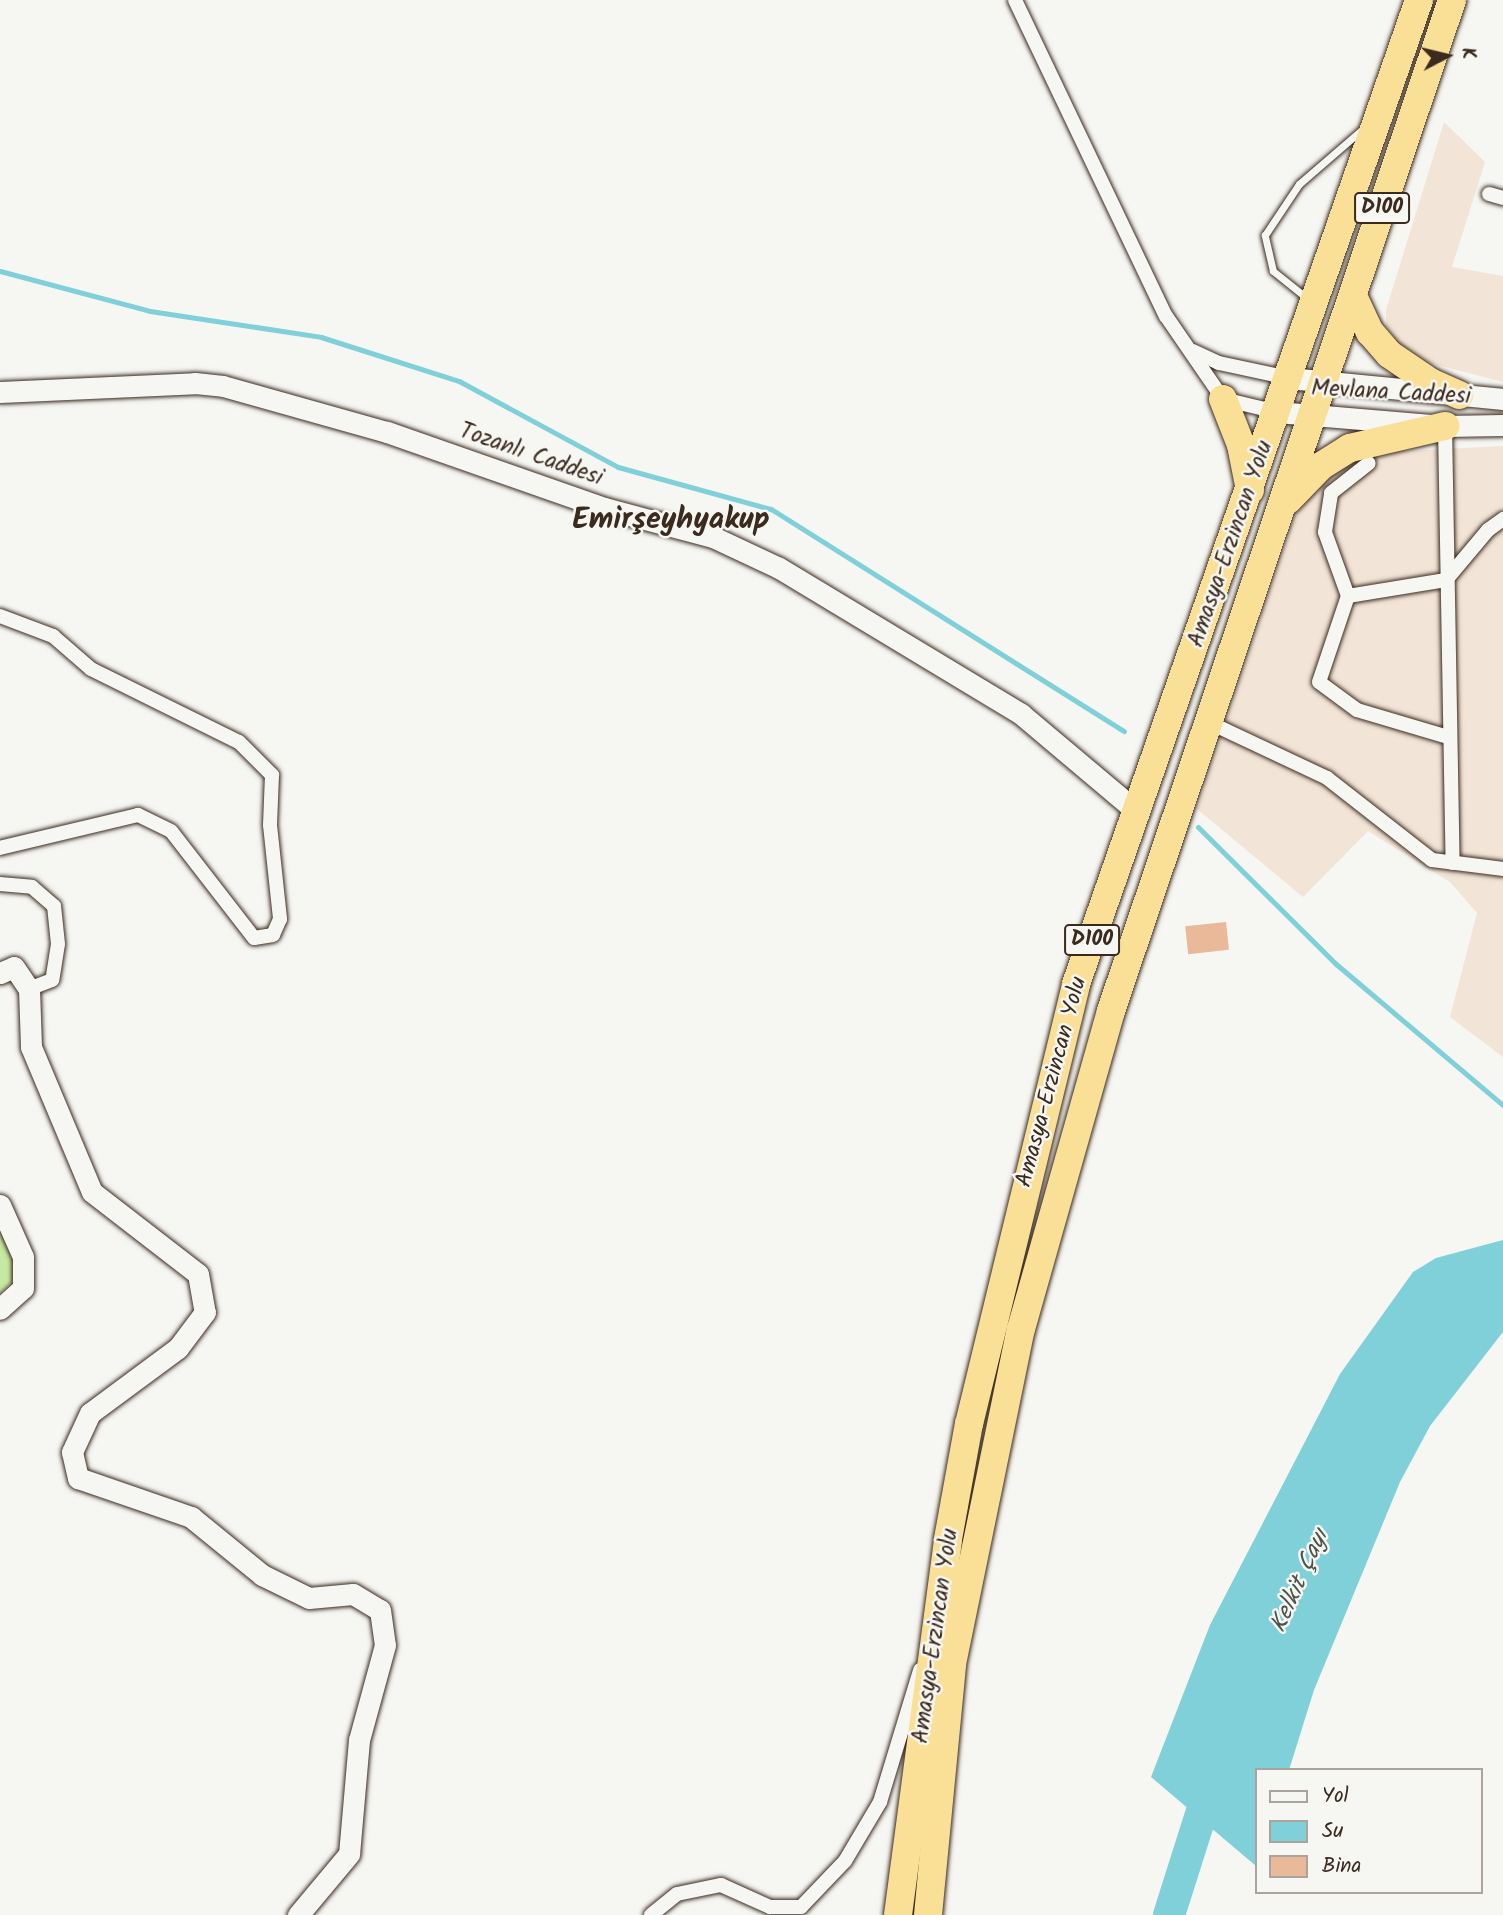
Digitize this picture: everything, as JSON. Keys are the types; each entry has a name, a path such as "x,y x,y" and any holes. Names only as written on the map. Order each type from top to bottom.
{"highway":[{"name":"Amasya-Erzincan Yolu","path":"898,1915 938,1612 970,1424 1028,1170 1076,984 1250,492 1419,0"},
{"name":"D100","path":"928,1915 952,1664 1021,1329 1111,1011 1206,721 1452,0"},
{"path":"1353,296 1370,332 1389,354 1430,382 1459,395"},
{"path":"1223,399 1241,445 1250,492"},
{"path":"1279,510 1321,466 1350,448 1446,426"}],"street":[{"path":"1014,0 1166,316 1193,351 1223,399 1277,412"},
{"path":"1489,194 1503,198"},
{"path":"1193,351 1219,363 1289,378"},
{"name":"Mevlana Caddesi","path":"1289,378 1503,399"},
{"name":"Tozanlı Caddesi","path":"0,392 195,383 223,386 375,428 604,508 713,537 779,568 1021,714 1136,811"},
{"name":"Mevlana Caddesi","path":"1277,412 1446,426 1503,425"},
{"path":"1446,426 1448,737 1453,863"},
{"path":"1369,463 1331,493 1325,532 1348,596 1319,682 1357,710 1448,737"},
{"path":"1348,596 1446,580 1488,530 1503,519"},
{"path":"0,616 53,636 91,669 239,743 272,775 270,825 281,919 273,935 254,938 171,831 138,815 0,848"},
{"path":"1206,721 1328,778 1432,860 1503,869"},
{"path":"0,884 32,887 54,906 58,944 52,980 29,989"},
{"path":"0,974 14,968 29,989 31,1047 92,1192 198,1274 205,1312 178,1348 90,1413 72,1452 78,1478 191,1517 262,1576 309,1598 353,1594 380,1610 386,1645 359,1740 349,1854 298,1915"},
{"path":"0,1205 23,1257 23,1288 0,1309"},
{"path":"651,1915 677,1894 721,1885 770,1907 801,1907 836,1870 880,1802 938,1612"}],"lane":[{"path":"1314,304 1273,271 1265,235 1299,184 1381,112"}],"shaded area":[{"path":"1444,122 1485,162 1452,267 1503,276 1503,382 1407,357 1386,326 1386,310"},
{"path":"1503,446 1503,1057 1450,1017 1477,913 1450,882 1368,831 1303,897 1197,809 1300,502 1346,462 1388,452"}],"green space":[{"path":"0,1206 18,1276 0,1293"}],"water":[{"path":"1503,1240 1503,1332 1430,1426 1400,1482 1314,1690 1290,1768 1254,1768 1254,1864 1151,1777 1210,1625 1340,1374 1413,1272 1436,1258"}],"building":[{"path":"1226,922 1229,950 1188,954 1185,926"}],"waterway":[{"path":"0,271 150,311 321,337 459,381 618,467 771,509 1124,731"},
{"path":"1198,827 1336,964 1503,1105"},
{"name":"Kelkit Çayı","path":"1169,1915 1213,1776"},
{"name":"Kelkit Çayı","path":"1175,1887 1180,1915"}],"district":[{"name":"Emirşeyhyakup","path":"671,520"}]}
